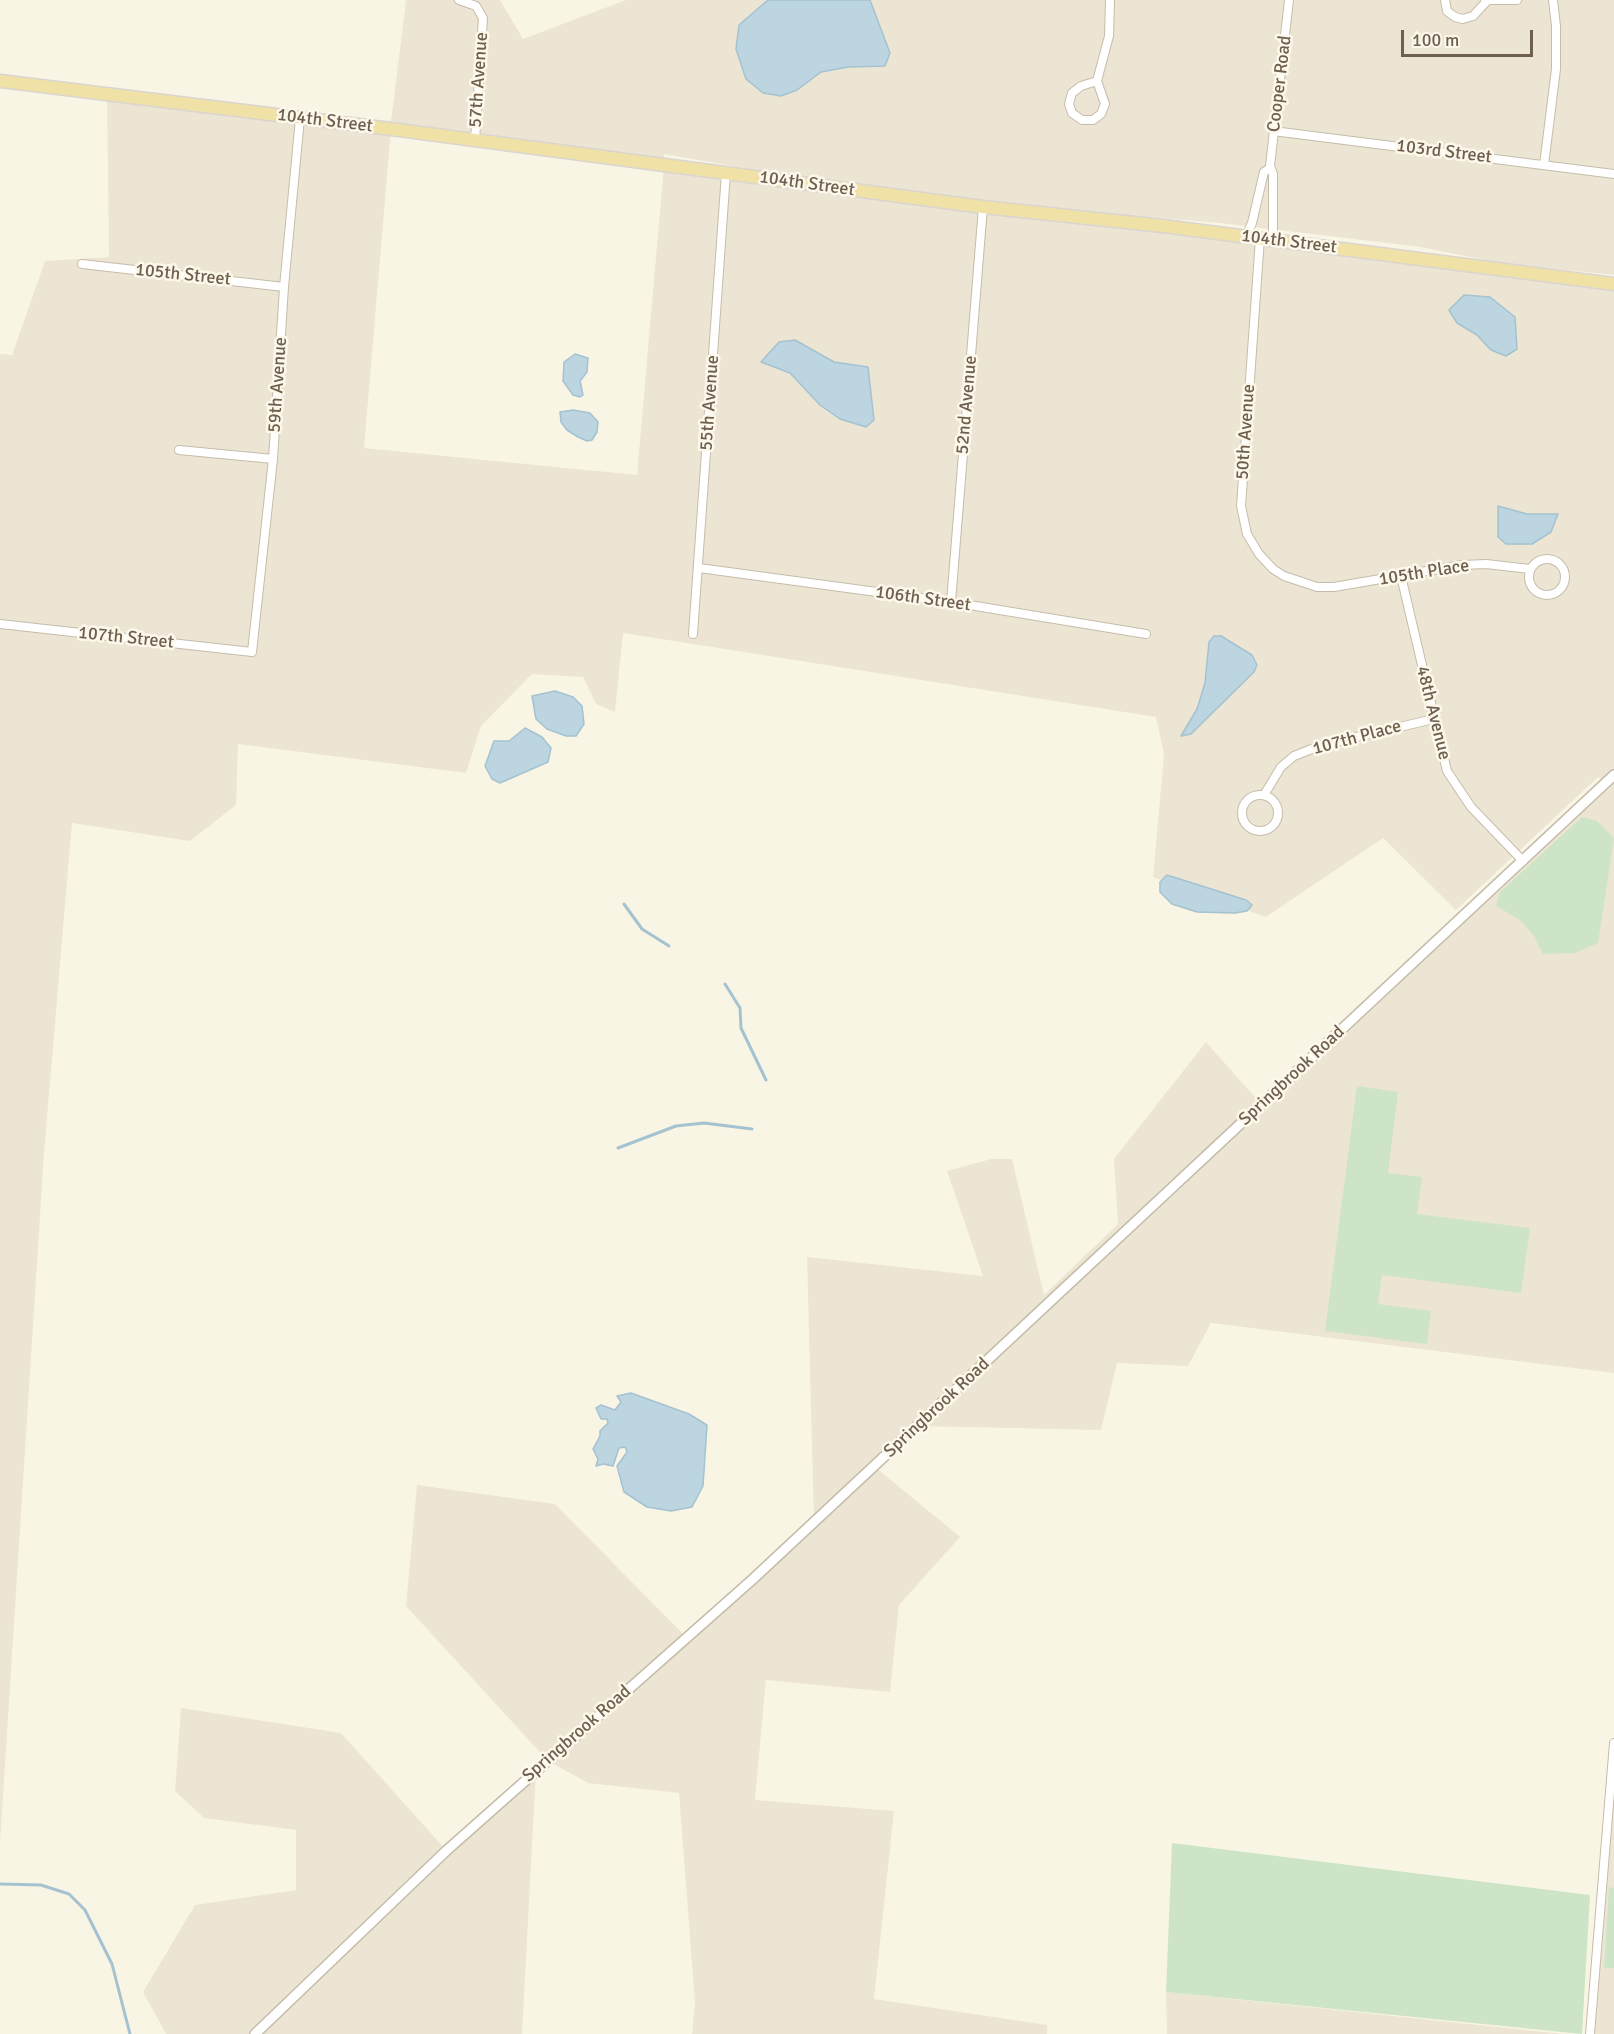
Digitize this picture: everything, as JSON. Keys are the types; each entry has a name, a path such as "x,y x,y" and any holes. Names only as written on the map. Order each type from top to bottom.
{"main road":[{"name":"104th Street","path":"0,81 475,140 983,207 1246,236 1614,284"}],"street":[{"name":"57th Avenue","path":"459,0 476,6 483,18 475,140"},
{"path":"1097,81 1081,86 1072,93 1069,104 1072,113 1082,120 1093,120 1105,104 1097,81 1109,36 1110,0"},
{"name":"Cooper Road","path":"1266,239 1273,174 1270,168 1273,131 1289,0"},
{"path":"1445,0 1447,11 1463,20 1473,16 1486,1 1517,0"},
{"path":"1544,165 1556,69 1553,0"},
{"name":"59th Avenue","path":"252,652 273,459 284,287 300,118"},
{"name":"103rd Street","path":"1273,131 1614,174"},
{"name":"Cooper Road","path":"1246,236 1252,223 1264,172 1270,168"},
{"name":"55th Avenue","path":"693,634 726,173"},
{"name":"52nd Avenue","path":"951,602 983,207"},
{"name":"50th Avenue","path":"1266,239 1241,506 1243,519 1253,545 1273,569 1298,582 1317,587"},
{"name":"105th Street","path":"82,264 284,287"},
{"path":"179,450 273,459"},
{"name":"105th Place","path":"1539,561 1557,561 1565,571 1565,584 1557,593 1540,594 1531,587 1530,570 1539,561"},
{"name":"105th Place","path":"1317,587 1334,587 1474,564 1530,570"},
{"name":"106th Street","path":"699,568 951,602 1146,634"},
{"name":"48th Avenue","path":"1401,576 1447,771 1471,807 1523,861"},
{"name":"107th Street","path":"0,624 252,652"},
{"name":"107th Place","path":"1264,795 1281,767 1294,756 1322,745 1434,719"},
{"name":"Springbrook Road","path":"255,2034 446,1851 753,1579 1614,775"},
{"name":"107th Place","path":"1264,795 1274,802 1277,818 1270,828 1253,830 1244,822 1242,810 1252,796 1264,795"},
{"path":"1590,2034 1612,1797 1614,1743"}],"shaded area":[{"path":"406,0 500,0 523,39 626,0 1614,0 1614,275 1505,264 1420,247 1220,223 1037,208 806,179 664,154 664,164 1614,286 1614,1373 1211,1323 1188,1366 1117,1363 1101,1430 917,1426 874,1466 960,1537 899,1605 890,1692 766,1680 755,1800 894,1811 874,1999 1047,2025 1047,2034 692,2034 695,2003 679,1793 588,1783 548,1761 406,1606 417,1485 555,1504 686,1637 814,1522 807,1257 983,1276 947,1171 991,1159 1012,1159 1044,1295 1118,1224 1114,1159 1206,1042 1261,1104 1605,783 1598,777 1456,910 1383,838 1266,917 1153,877 1164,754 1156,717 623,633 615,712 596,704 583,677 532,674 481,726 466,773 238,744 236,805 190,841 72,823 44,1153 0,1843 0,354 12,355 45,261 109,257 107,94 390,129","holes":["391,129 664,165 637,475 364,448"]},
{"path":"181,1708 341,1733 446,1850 536,1771 522,2034 166,2034 143,1992 195,1905 296,1890 296,1830 204,1818 175,1791"},
{"path":"1614,1743 1614,2034 1590,2034"},
{"path":"1166,1992 1564,2034 1167,2034"}],"green space":[{"path":"1582,817 1597,821 1614,838 1598,943 1575,953 1543,954 1534,936 1520,920 1496,906 1500,892"},
{"path":"1357,1086 1398,1092 1388,1173 1422,1177 1417,1214 1530,1228 1521,1293 1382,1275 1378,1304 1431,1311 1427,1344 1325,1331"},
{"path":"1172,1843 1590,1895 1582,2034 1166,1992"},
{"path":"1609,1887 1614,1888 1614,1968 1604,1968"}],"water":[{"path":"768,0 870,0 890,53 885,66 848,67 821,72 797,90 781,96 763,93 746,79 736,49 739,25"},
{"path":"1464,295 1490,297 1515,317 1517,349 1506,356 1491,350 1477,335 1457,323 1449,310"},
{"path":"795,340 834,362 868,367 874,420 866,427 840,419 820,405 790,373 761,362 779,342"},
{"path":"575,354 588,358 587,372 580,381 583,395 580,397 573,395 563,381 564,362"},
{"path":"573,410 590,413 598,422 597,432 592,440 587,441 578,437 567,430 561,422 560,412"},
{"path":"1498,506 1527,514 1558,514 1551,532 1532,544 1506,544 1498,537"},
{"path":"1214,636 1221,636 1252,655 1257,665 1254,672 1191,734 1181,736 1197,709 1205,683 1209,642"},
{"path":"555,691 573,697 582,706 584,724 576,736 566,736 547,729 536,719 532,696"},
{"path":"525,728 542,737 551,748 548,762 500,783 492,779 485,766 494,741 509,741"},
{"path":"1167,875 1246,900 1252,905 1247,911 1235,913 1197,912 1172,904 1160,892 1160,882"},
{"path":"631,1393 689,1414 707,1425 703,1486 692,1507 671,1511 647,1507 624,1492 617,1466 627,1452 625,1447 619,1448 613,1466 603,1464 596,1466 598,1459 593,1449 600,1436 600,1431 608,1423 607,1419 601,1419 596,1408 601,1405 615,1410 621,1402 617,1396"}],"waterway":[{"path":"624,904 642,929 669,946"},
{"path":"725,984 740,1008 741,1028 766,1080"},
{"path":"618,1148 676,1126 704,1123 752,1129"},
{"path":"0,1884 41,1885 69,1894 85,1910 112,1964 130,2034"}]}
